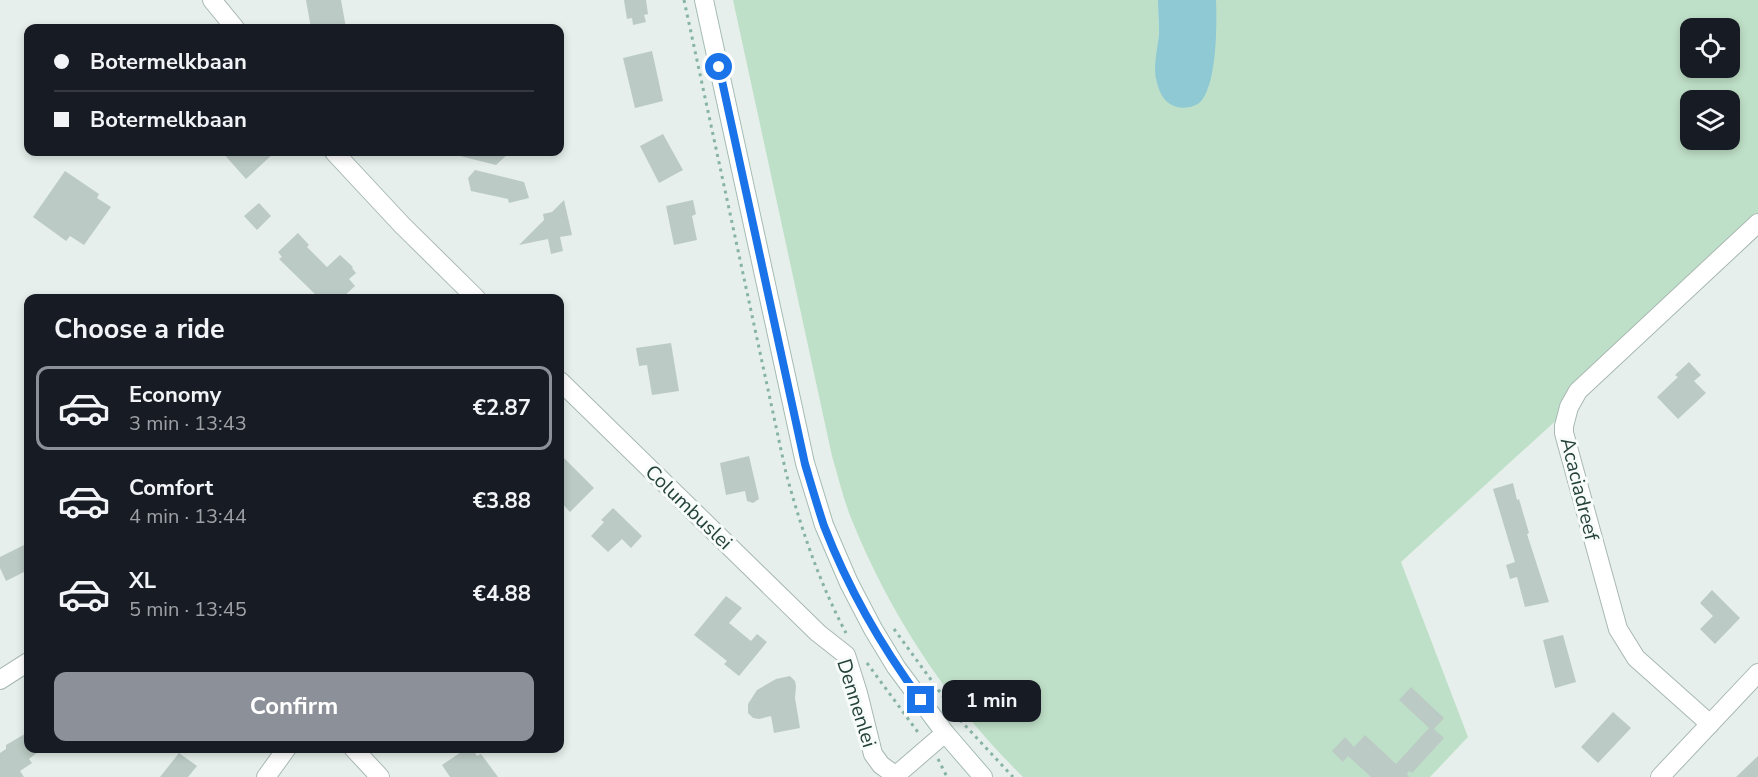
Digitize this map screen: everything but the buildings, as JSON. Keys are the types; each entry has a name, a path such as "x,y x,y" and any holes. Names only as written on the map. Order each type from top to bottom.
{"street":[{"path":"212,0 232,24"},
{"path":"704,0 805,464 824,525 849,583 896,667 945,733 982,777"},
{"path":"338,156 402,225 472,294"},
{"name":"Acaciadreef","path":"1710,724 1636,658 1617,629 1564,426 1569,407 1578,391 1758,223"},
{"name":"Columbuslei","path":"564,385 818,633"},
{"name":"Dennenlei","path":"818,633 846,655 873,754 881,765 894,776 945,733"},
{"path":"0,680 24,665"},
{"path":"1660,777 1758,673"},
{"path":"266,777 283,753"},
{"path":"358,753 380,777"}],"path":[{"path":"891,625 961,721 1013,777"}],"green space":[{"path":"733,0 1158,0 1156,80 1186,107 1208,89 1212,67 1216,0 1758,0 1758,236 1401,562 1468,737 1430,777 1023,777 970,719 924,656 884,589 851,518 832,456"}],"water":[{"path":"1158,0 1216,0 1215,52 1211,80 1202,100 1194,106 1184,108 1169,104 1158,87 1155,71 1159,33"}],"route":[{"path":"719,67 805,464 824,525 849,583 873,629 896,667 921,700"}]}
